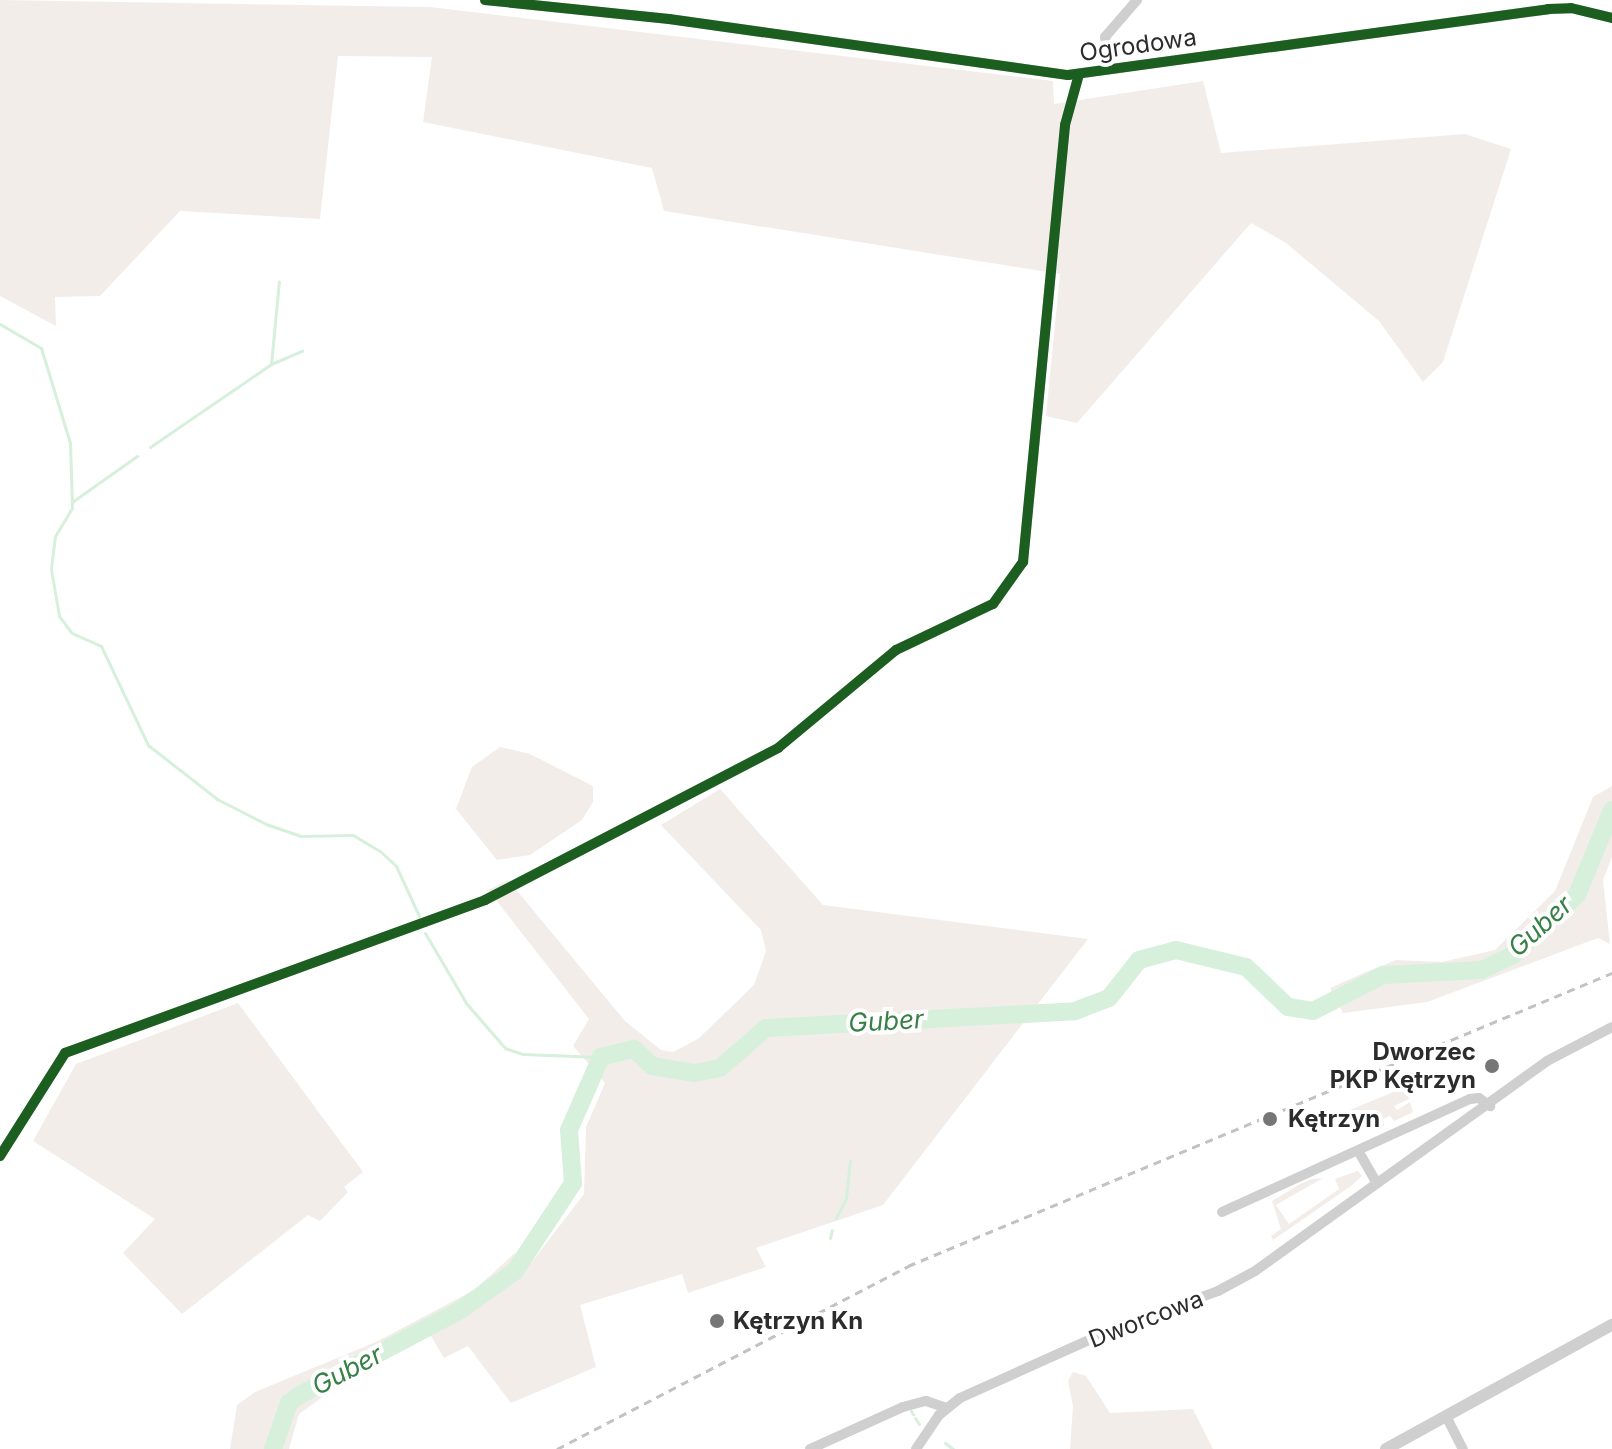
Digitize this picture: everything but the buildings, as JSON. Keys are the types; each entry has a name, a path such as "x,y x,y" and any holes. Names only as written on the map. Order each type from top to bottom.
{"street":[{"name":"Ogrodowa","path":"485,0 669,19 1079,74 1571,4 1612,18"},
{"path":"1108,69 1105,37 1137,0"},
{"path":"0,1156 65,1053 485,900 778,748 896,650 993,604 1023,562 1063,140 1079,74"},
{"name":"Dworcowa","path":"916,1449 946,1408 1116,1328 1218,1291 1490,1106 1556,1055 1612,1027"},
{"path":"1222,1212 1360,1154 1397,1130 1470,1099 1479,1098 1490,1106"},
{"path":"1360,1154 1377,1183"},
{"path":"1386,1449 1612,1325"},
{"path":"810,1449 903,1407 926,1401 946,1408"},
{"path":"1446,1416 1463,1449"}],"shaded area":[{"path":"0,0 430,7 1053,81 1054,104 1203,81 1221,153 1465,134 1511,149 1443,362 1423,382 1379,321 1286,243 1251,223 1077,423 1046,416 1060,274 664,211 652,168 423,122 432,57 338,56 320,219 180,211 100,296 55,297 56,326 0,296"},
{"path":"500,747 530,754 593,786 593,802 582,820 530,855 497,860 456,809 472,767"},
{"path":"1612,786 1612,857 1603,880 1610,944 1598,938 1427,1002 1343,1013 1330,988 1366,972 1396,960 1442,962 1495,950 1555,891 1593,797"},
{"path":"720,789 823,905 1088,939 883,1205 756,1248 766,1267 688,1293 682,1274 580,1305 596,1367 511,1403 468,1346 444,1358 431,1336 363,1368 299,1414 289,1449 230,1449 237,1405 255,1392 376,1342 474,1290 515,1253 531,1263 584,1194 586,1127 605,1083 573,1046 589,1019 488,890 508,880 625,1021 661,1050 673,1052 698,1039 754,985 766,951 761,930 661,825"},
{"path":"238,1003 363,1172 344,1187 348,1192 320,1221 308,1215 182,1314 123,1253 155,1219 33,1141 76,1064"},
{"path":"1444,1071 1407,1091 1409,1099 1394,1106 1397,1110 1410,1102 1413,1112 1394,1121 1390,1116 1383,1119 1384,1125 1374,1131 1366,1122 1369,1116 1337,1129 1333,1117"},
{"path":"1358,1171 1362,1176 1351,1186 1273,1240 1271,1236 1281,1229 1272,1201 1300,1184 1323,1178 1276,1205 1289,1224 1339,1189 1335,1179"},
{"path":"1073,1372 1086,1376 1110,1413 1193,1409 1213,1449 1070,1449 1073,1406 1068,1381"}],"waterway":[{"path":"271,364 279,281"},
{"path":"0,324 41,348 70,443 72,508 55,536 51,569 59,616 72,633 101,646 148,745 217,799 266,824 300,836 353,835 380,851 396,866 419,916"},
{"path":"150,447 271,364 302,351"},
{"path":"72,502 137,456"},
{"name":"Guber","path":"273,1449 289,1403 298,1396 462,1309 515,1271 573,1183 569,1130 601,1057 634,1049 652,1066 694,1073 720,1068 766,1028 1075,1011 1109,998 1139,960 1176,950 1246,967 1288,1007 1313,1011 1383,975 1482,970 1513,955 1577,895 1612,810"},
{"path":"425,933 466,1003 505,1048 522,1054 601,1057"},
{"path":"836,1218 846,1198 850,1160"},
{"path":"830,1238 832,1230"},
{"path":"915,1418 919,1424"},
{"path":"945,1443 953,1449"}],"railway":[{"path":"557,1449 908,1266 1612,973"}],"cycle path":[{"path":"485,0 669,19 1068,75 1548,9 1571,8 1612,18"},
{"path":"0,1156 65,1053 485,900 778,748 896,650 993,604 1023,562 1065,125 1079,74"}],"place":[{"name":"Dworzec PKP Kętrzyn","path":"1492,1066"},
{"name":"Kętrzyn","path":"1270,1119"},
{"name":"Kętrzyn Kn","path":"717,1321"}]}
